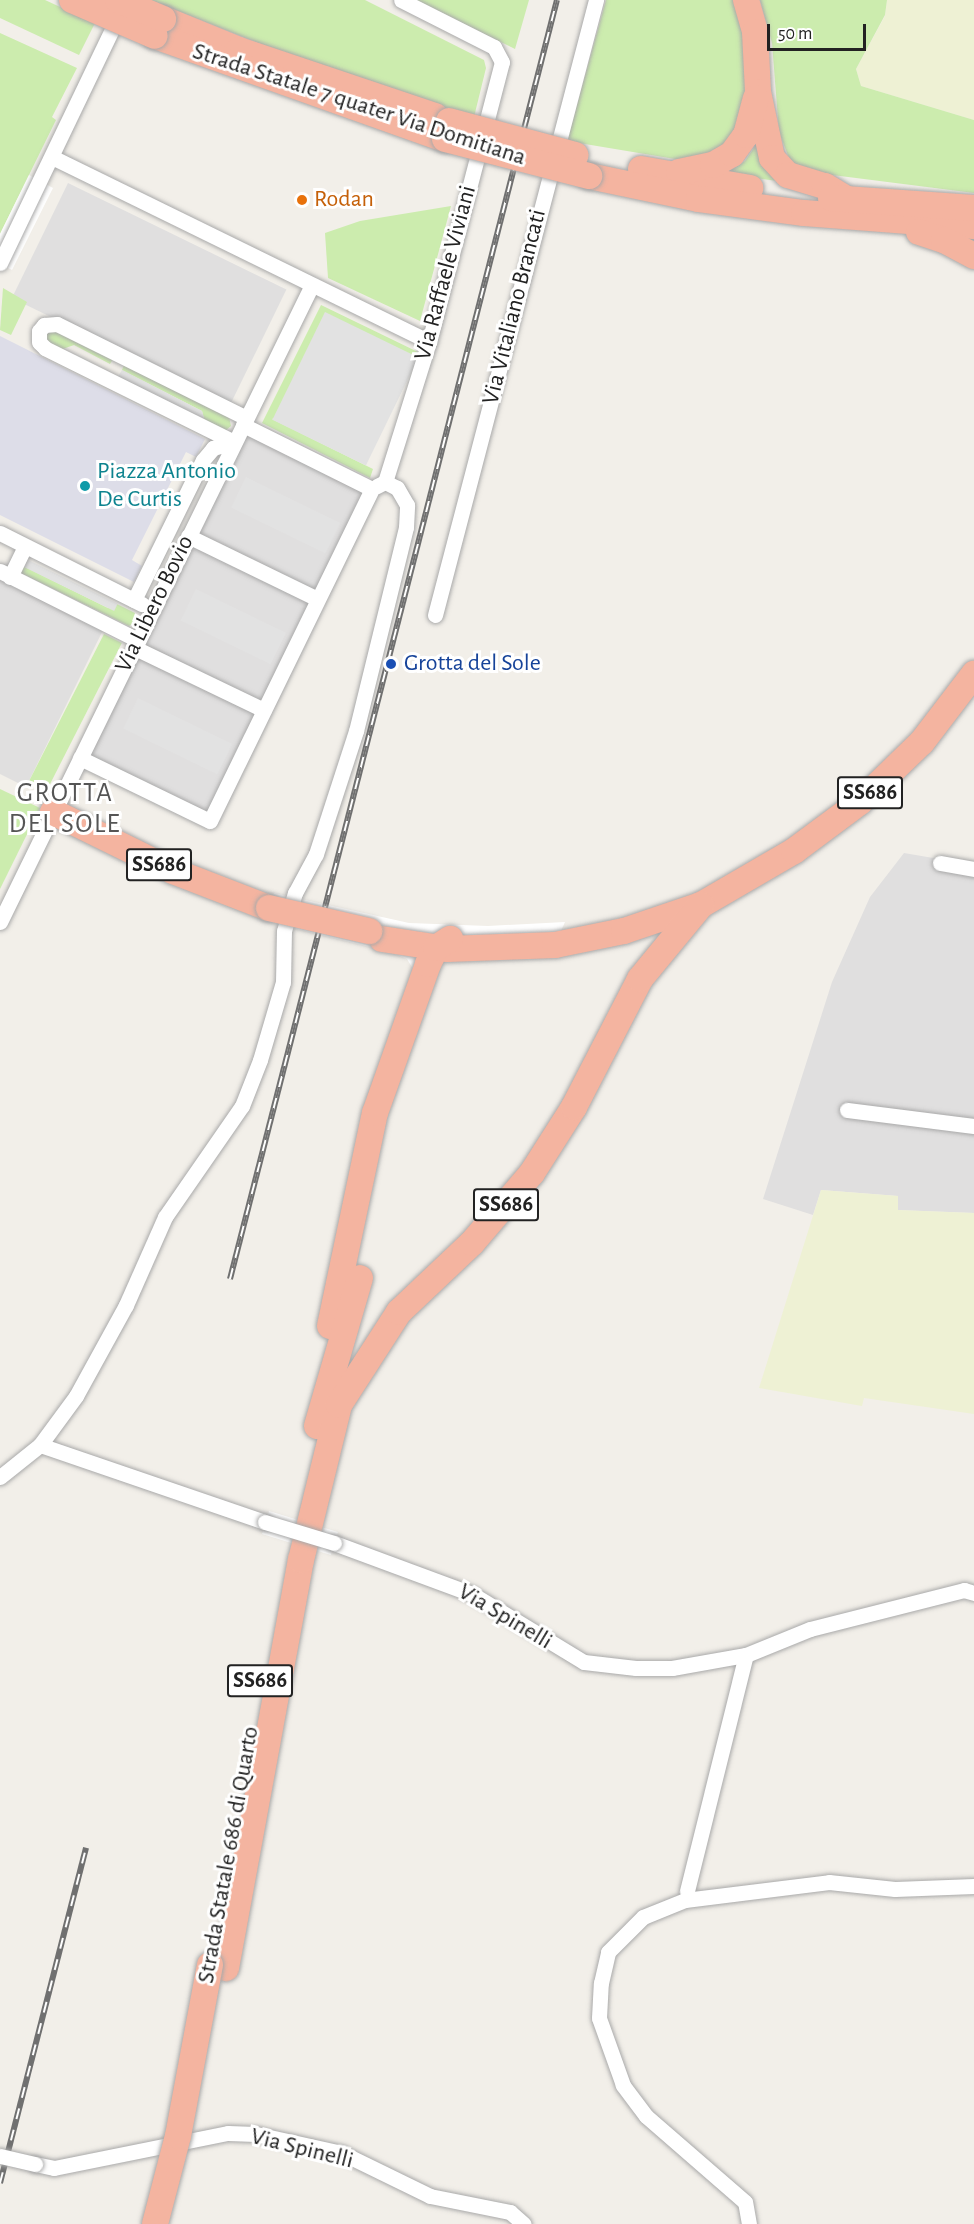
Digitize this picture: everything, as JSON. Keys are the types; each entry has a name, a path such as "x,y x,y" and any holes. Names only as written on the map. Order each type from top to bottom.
{"highway":[{"name":"Strada Statale 7 quater Via Domitiana","path":"72,0 159,27 447,130 699,199 904,223 974,226"},
{"name":"Strada Statale 7 quater Via Domitiana","path":"118,0 159,27"},
{"path":"670,175 713,165 732,154 746,135 758,92 755,32 746,0"},
{"path":"758,92 764,104 767,141 777,164 802,182 825,186 848,200"},
{"name":"Strada Statale 7 quater Via Domitiana","path":"591,168 670,175 848,200 974,208"},
{"path":"904,223 974,256"},
{"name":"SS686","path":"53,812 182,875 269,908 436,948 624,931 701,905 724,894 740,881 794,851 860,802 922,742 974,674"},
{"name":"SS686","path":"376,935 384,928 458,935 558,937 720,884 740,881"},
{"name":"SS686","path":"331,1402 393,1319 472,1243 532,1173 574,1107 640,979 701,905"},
{"path":"600,922 624,931"},
{"name":"SS686","path":"624,931 638,945 642,959 640,979"},
{"name":"SS686","path":"376,935 411,956 422,982"},
{"name":"SS686","path":"331,1402 320,1373 369,1135 436,948 458,935"},
{"name":"Strada Statale 686 di Quarto","path":"174,2224 204,2093 218,1966 273,1615 331,1402 360,1278"},
{"name":"Strada Statale 686 di Quarto","path":"155,2224 218,1966"}],"street":[{"path":"0,263 126,0"},
{"name":"Via Raffaele Viviani","path":"80,758 210,821 318,599 378,485 429,342 502,56 494,47 401,0"},
{"name":"Via Vitaliano Brancati","path":"435,615 596,0"},
{"path":"52,157 311,287 429,342"},
{"name":"Via Libero Bovio","path":"0,922 311,287"},
{"path":"0,1477 40,1445 102,1353 165,1217 242,1106 260,1060 283,981 287,922 304,872 316,854 356,731 406,527 407,505 397,488 378,485 244,422 57,324 44,325 39,331 39,342 45,348 234,442"},
{"path":"108,379 119,355"},
{"path":"134,600 207,454 213,448 234,442"},
{"path":"0,533 153,609"},
{"path":"188,536 318,599"},
{"path":"26,546 5,574 264,710"},
{"path":"940,863 974,869"},
{"path":"846,1110 974,1126"},
{"name":"Via Spinelli","path":"40,1445 265,1522 334,1543 472,1594 550,1645 584,1662 672,1668 746,1655 810,1629 964,1590 974,1593"},
{"path":"686,1896 746,1655"},
{"path":"750,2224 745,2202 634,2103 606,2047 599,2018 601,1983 608,1952 643,1917 686,1896 829,1882 895,1889 974,1886"},
{"name":"Via Spinelli","path":"0,2156 34,2164 65,2166 228,2133 256,2134 342,2153 430,2196 510,2212 524,2224"}],"shaded area":[{"path":"68,183 286,290 230,405 12,298"},
{"path":"325,312 418,358 366,465 272,420"},
{"name":"Piazza Antonio De Curtis","path":"0,336 205,439 196,457 186,452 132,560 142,566 134,582 0,515"},
{"path":"122,370 202,411 205,422 117,378"},
{"path":"252,426 376,489 205,825 81,762"},
{"path":"246,477 340,523 325,554 231,508"},
{"path":"26,559 118,604 114,611 22,566"},
{"path":"0,576 104,628 26,787 0,774"},
{"path":"196,589 286,633 271,664 181,620"},
{"path":"138,698 232,744 217,775 123,729"},
{"path":"904,853 974,865 974,1213 897,1210 898,1196 821,1190 813,1215 763,1199 832,982 870,897"}],"green space":[{"path":"0,0 45,0 95,23 79,55 0,18"},
{"path":"150,0 365,0 484,60 486,68 474,117 332,72"},
{"path":"416,0 529,0 515,49"},
{"path":"606,0 737,0 743,19 746,101 727,150 687,161 567,141"},
{"path":"760,0 887,0 885,15 856,69 861,86 974,120 974,193 801,171 789,158 779,132 772,43"},
{"path":"887,0 974,0 974,120 861,86 856,69 885,16"},
{"path":"0,33 77,68 52,117 56,120 0,234"},
{"path":"756,145 778,181 725,174 745,161"},
{"path":"451,206 420,321 328,278 325,233 360,221"},
{"path":"3,288 27,302 11,335 0,330"},
{"path":"321,305 420,353 418,358 272,419 373,469 370,478 262,423"},
{"path":"54,329 113,359 110,364 74,345 60,350 47,344 47,334"},
{"path":"124,365 229,417 231,426 225,431 205,422 202,411 122,370"},
{"path":"23,566 108,608 117,604 135,613 135,622 129,626 19,572"},
{"path":"104,634 122,643 46,792 28,783"},
{"path":"0,789 40,808 0,889"},
{"path":"821,1190 898,1196 898,1210 974,1213 974,1414 864,1398 862,1406 759,1388"}],"pier":[{"path":"29,175 53,188 12,270 0,264 0,234"},
{"path":"274,893 409,923 488,926 565,922 551,954 440,957 415,972 407,959 390,952 265,921"},
{"path":"269,1511 338,1532 331,1555 262,1534"}],"railway":[{"path":"230,1279 557,0"},
{"path":"0,2183 86,1848"}],"place":[{"name":"Rodan","path":"302,200"},
{"name":"Piazza Antonio De Curtis","path":"85,486"},
{"name":"Grotta del Sole","path":"391,664"}],"district":[{"name":"GROTTA DEL SOLE","path":"65,808"}]}
